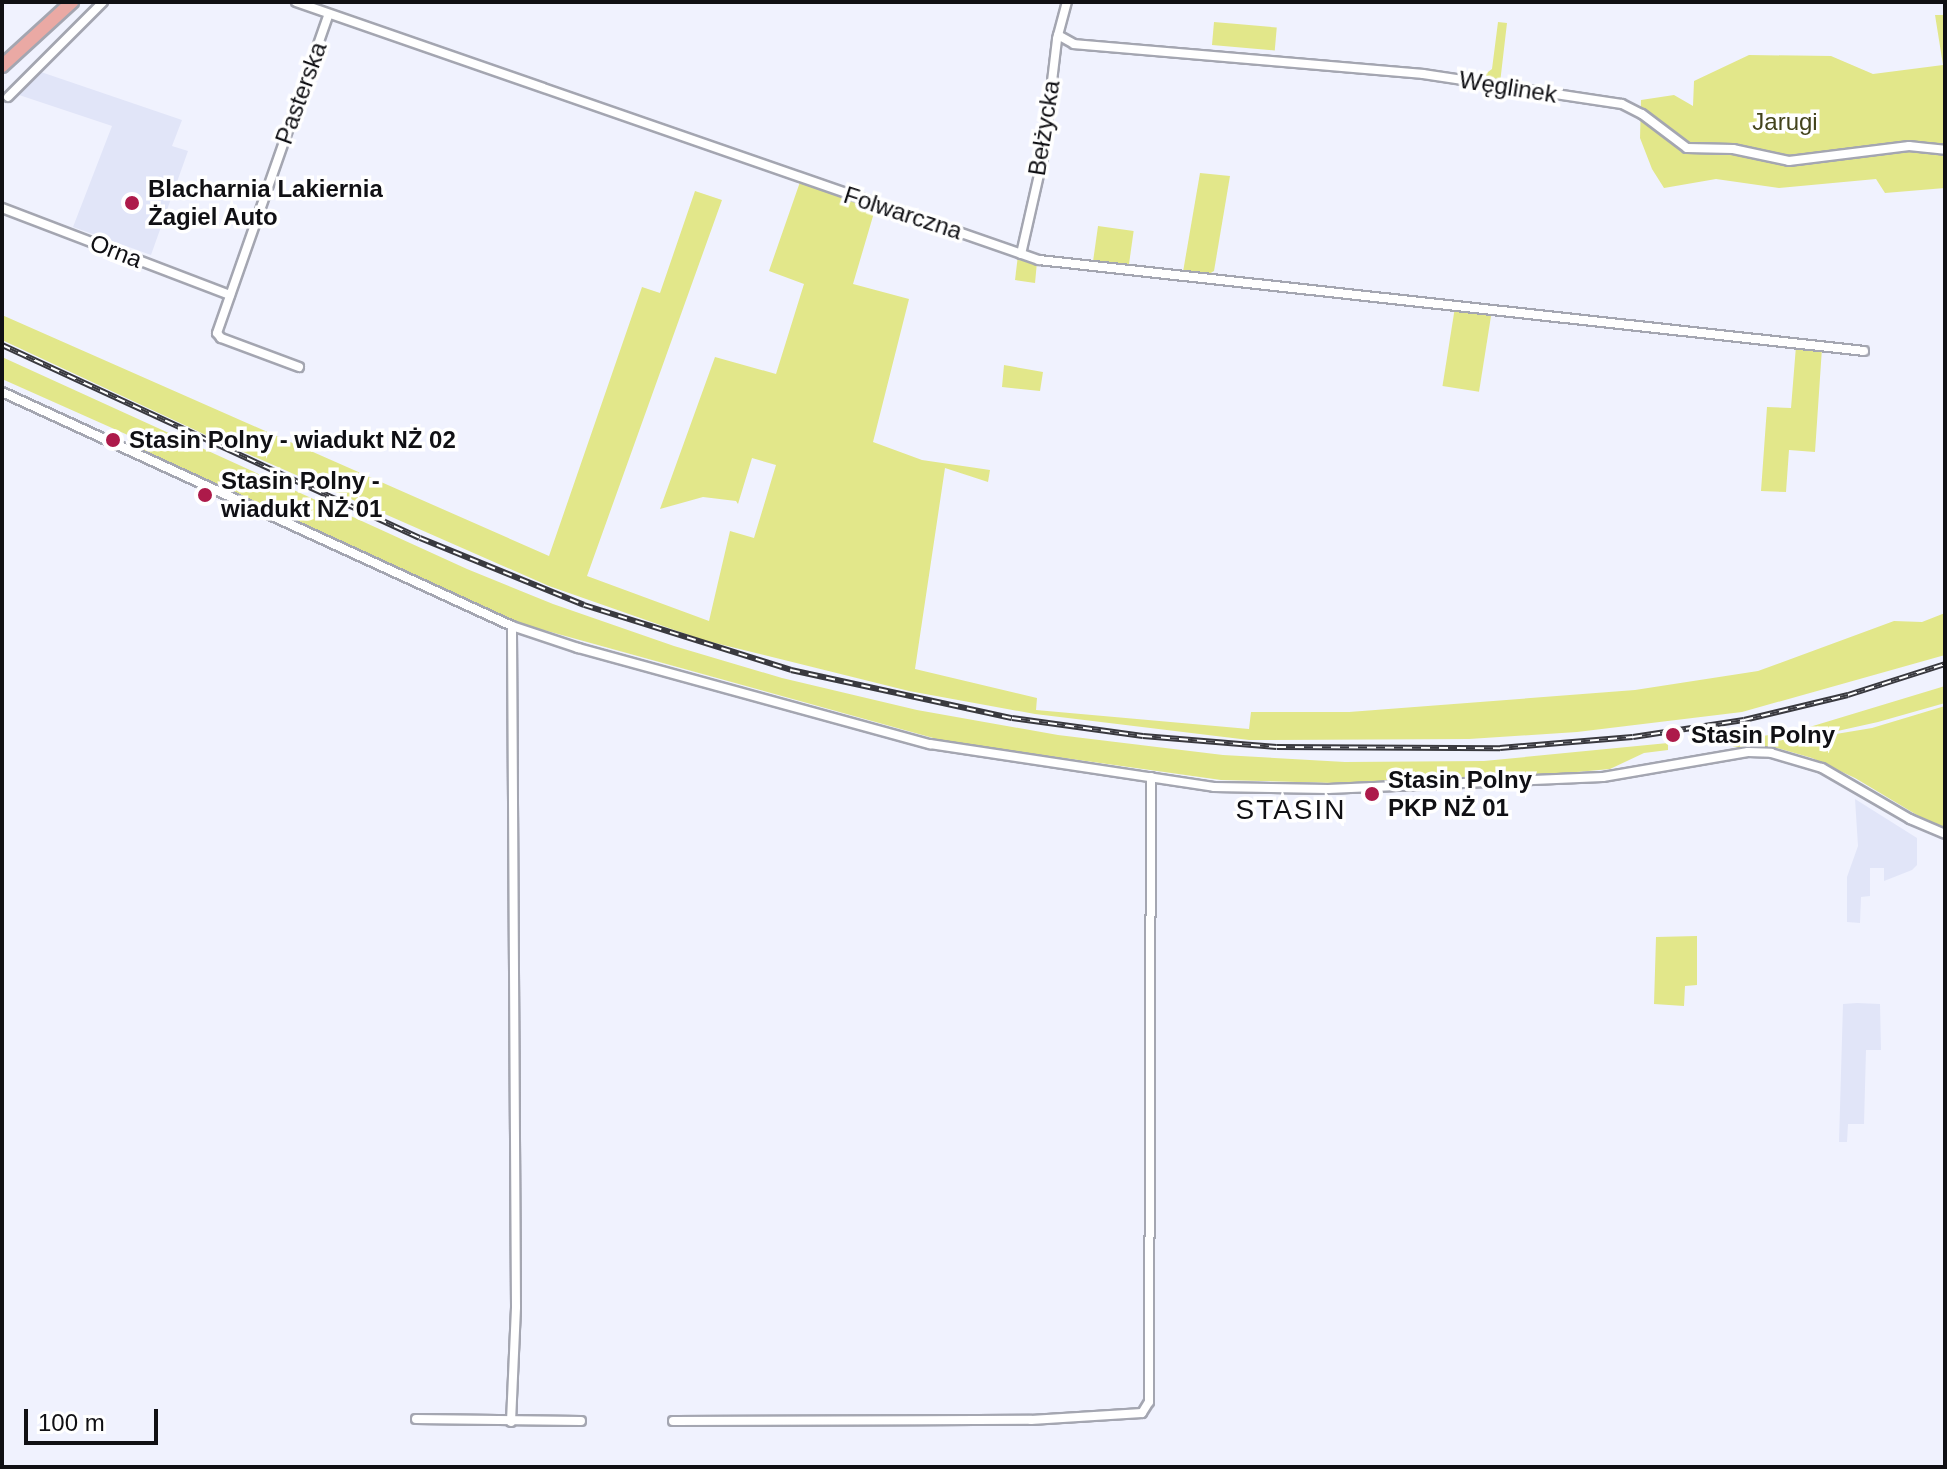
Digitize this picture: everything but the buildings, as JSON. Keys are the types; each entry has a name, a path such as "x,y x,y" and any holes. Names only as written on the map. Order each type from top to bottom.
{"main road":[{"path":"2,66 72,2"}],"street":[{"path":"8,97 103,2"},
{"name":"Folwarczna","path":"296,2 327,9 1039,260 1864,351"},
{"name":"Bełżycka","path":"1021,254 1043,157 1058,35 1067,2"},
{"name":"Pasterska","path":"299,367 221,338 217,333 327,9"},
{"name":"Węglinek","path":"1058,35 1074,44 1423,74 1622,104 1642,114 1687,148 1733,149 1789,161 1909,146 1945,150"},
{"name":"Orna","path":"2,208 230,295"},
{"path":"2,392 512,626 578,648 930,744 1214,787 1387,789 1603,777 1731,755 1771,753 1822,768 1910,819 1945,834"},
{"path":"511,1422 516,1307 512,626"},
{"path":"673,1421 1031,1420 1142,1413 1149,1402 1151,777"},
{"path":"416,1419 581,1421"}],"shaded area":[{"path":"41,72 182,120 172,146 188,151 151,255 73,227 112,126 19,95"},
{"path":"1855,799 1917,838 1917,865 1912,870 1884,881 1884,868 1870,868 1870,896 1861,897 1860,923 1847,922 1847,877 1858,846"},
{"path":"1843,1004 1880,1004 1881,1050 1866,1050 1864,1124 1848,1124 1847,1142 1839,1142"}],"green space":[{"name":"Jarugi","path":"1935,15 1945,15 1945,188 1885,193 1876,179 1779,188 1716,179 1664,188 1652,169 1640,138 1641,100 1674,95 1693,106 1694,81 1749,55 1831,56 1873,74 1943,65"},
{"path":"1214,22 1277,27 1275,50 1212,45"},
{"path":"1498,22 1507,23 1500,83 1477,80 1476,74 1484,75 1492,69"},
{"path":"1200,173 1230,176 1214,271 1209,274 1183,272"},
{"path":"800,182 876,206 853,284 909,299 873,442 922,460 990,470 988,482 945,468 915,669 1037,698 1036,710 1249,729 1251,712 1349,712 1635,690 1758,671 1894,621 1922,622 1945,613 1945,655 1742,712 1577,732 1469,739 1249,740 1035,714 909,691 703,640 549,586 223,443 2,340 2,315 549,556 642,287 660,293 695,191 722,200 587,576 709,621 730,531 754,538 776,465 752,458 738,504 736,501 703,497 660,509 715,357 776,374 804,284 769,271"},
{"path":"1098,226 1134,231 1129,267 1093,262"},
{"path":"1018,255 1037,262 1035,283 1015,280"},
{"path":"1455,307 1492,313 1479,392 1442,386"},
{"path":"1796,346 1822,348 1815,452 1789,450 1786,492 1761,491 1767,407 1791,408"},
{"path":"2,357 467,569 553,604 674,646 782,678 917,710 1058,735 1223,755 1345,762 1484,761 1668,743 1668,750 1644,753 1610,769 1334,783 1221,780 944,741 522,624 127,443 130,436 2,379"},
{"path":"1004,365 1043,372 1040,391 1002,387"},
{"path":"1945,686 1945,703 1788,742 1872,728 1945,706 1945,827 1932,824 1855,778 1812,758 1777,748 1734,747 1729,742 1803,729"},
{"path":"1697,936 1697,985 1685,986 1684,1006 1654,1004 1656,937"}],"railway":[{"path":"2,345 420,538 584,605 791,670 1012,718 1143,736 1277,747 1500,748 1633,737 1744,720 1848,695 1945,664"}],"place":[{"name":"Blacharnia Lakiernia Żagiel Auto","path":"132,203"},
{"name":"Stasin Polny - wiadukt NŻ 02","path":"113,440"},
{"name":"Stasin Polny - wiadukt NŻ 01","path":"205,495"},
{"name":"Stasin Polny","path":"1673,735"},
{"name":"Stasin Polny PKP NŻ 01","path":"1372,794"}],"district":[{"name":"STASIN","path":"1291,810"}]}
